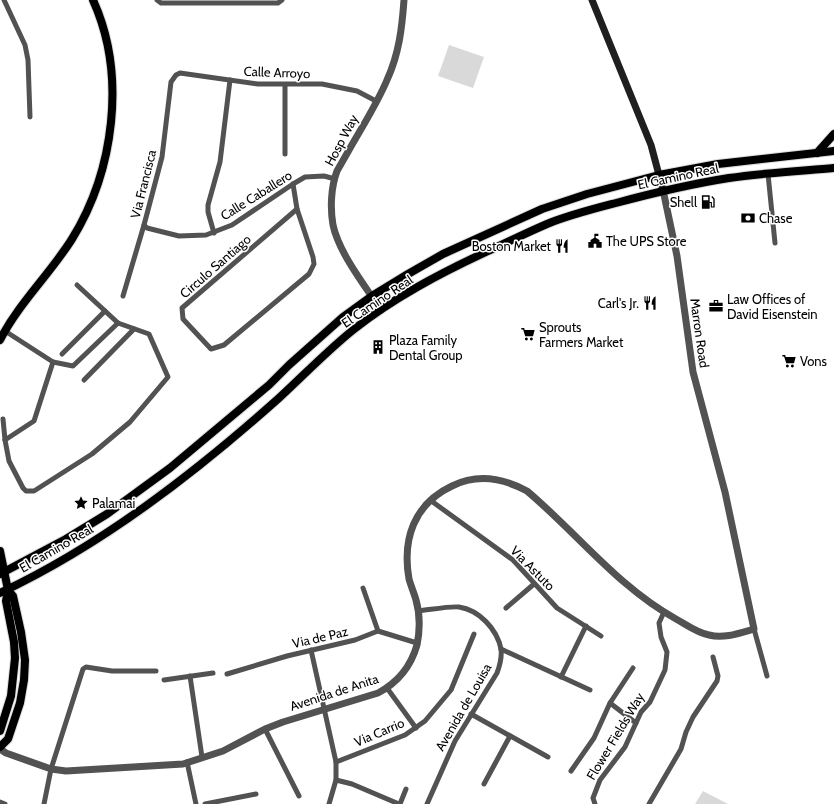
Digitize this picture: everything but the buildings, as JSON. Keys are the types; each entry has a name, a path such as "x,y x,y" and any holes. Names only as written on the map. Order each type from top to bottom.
{"main road":[{"path":"0,340 2,330 12,319 72,238 91,202 104,165 111,124 111,74 102,24 93,0"},
{"name":"Marron Road","path":"592,0 652,145 663,190"},
{"path":"817,153 834,134"},
{"name":"El Camino Real","path":"2,573 66,539 107,514 170,468 269,385 343,317 372,296 443,254 542,209 587,194 659,175 718,164 834,151"},
{"name":"El Camino Real","path":"4,591 74,553 105,534 180,481 280,397 300,377 353,330 381,310 450,269 548,224 591,209 663,190 730,178 834,168"},
{"path":"0,551 4,591 14,642 15,658 11,696 0,731"},
{"path":"0,748 8,739 20,703 24,680 25,660 22,636 13,596 4,591"}],"street":[{"path":"4,0 25,45 28,60 30,117"},
{"path":"157,0 161,3 232,1 278,3 282,0"},
{"name":"Hosp Way","path":"381,310 346,256 337,239 333,226 332,196 337,171 387,81 395,62 400,44 404,0"},
{"name":"Calle Arroyo","path":"176,75 180,74 258,84 322,84 357,91 376,101"},
{"name":"Via Francisca","path":"123,296 162,157 172,82 176,75"},
{"path":"214,233 208,212 208,206 220,162 230,80"},
{"path":"284,85 285,154"},
{"path":"768,174 775,243"},
{"name":"Calle Caballero","path":"144,225 147,228 179,236 206,235 232,225 305,177 324,176 335,179"},
{"path":"293,184 297,209"},
{"name":"Marron Road","path":"663,190 677,256 693,372 724,492 754,629 767,676"},
{"name":"Circulo Santiago","path":"297,209 313,257 314,264 309,274 224,345 211,349 183,319 182,308 297,209"},
{"path":"3,419 9,460 23,488 26,491 34,491 92,454 130,422 168,377 149,334 118,323 77,285"},
{"path":"62,354 105,311"},
{"path":"2,330 53,362 73,366 118,323"},
{"path":"84,380 134,329"},
{"path":"5,440 34,421 53,362"},
{"name":"Avenida de Anita","path":"0,748 6,753 51,769 74,770 183,764 223,751 265,729 283,722 378,693 387,688 404,672 414,654 417,643 419,621 418,611 416,599 410,582 406,559 409,537 414,522 430,500 451,486 468,480 494,478 527,491 637,594 698,632 709,636 719,636 754,629"},
{"name":"Via Astuto","path":"430,500 512,560 557,608 601,636"},
{"path":"506,608 534,584"},
{"path":"363,588 378,631 417,643"},
{"name":"Avenida de Louisa","path":"418,611 459,607 477,614 490,625 501,649 501,661 497,673 471,714 448,755 426,804"},
{"name":"Flower Fields Way","path":"595,804 593,798 600,780 625,747 641,712 650,702 665,670 667,652 661,637 659,623 664,612"},
{"path":"561,678 586,626"},
{"name":"Via de Paz","path":"227,674 287,656 355,640 378,631"},
{"name":"Via Carrio","path":"336,762 405,735 426,721 451,690 474,634"},
{"path":"501,649 561,678 590,690"},
{"path":"311,650 336,762 336,780 329,804"},
{"path":"649,804 681,749 686,732 693,717 717,681 718,676 713,657"},
{"path":"44,804 51,769 82,670 86,667 112,671 156,671"},
{"path":"571,771 594,738 610,703 632,668"},
{"path":"164,680 213,673"},
{"path":"190,676 202,758"},
{"path":"387,688 416,728"},
{"path":"610,703 636,723"},
{"path":"471,714 548,757"},
{"path":"265,729 299,796"},
{"path":"484,784 510,736"},
{"path":"187,762 196,804"},
{"path":"336,780 352,784 399,804 406,789"},
{"path":"204,804 256,794"},
{"path":"0,802 5,804"}],"shaded area":[{"path":"449,45 484,57 473,88 438,76"},
{"path":"703,791 728,804 695,804"}],"place":[{"name":"Shell","path":"708,202"},
{"name":"Chase","path":"748,218"},
{"name":"The UPS Store","path":"595,241"},
{"name":"Boston Market","path":"562,246"},
{"name":"Carl's Jr.","path":"650,303"},
{"name":"Law Offices of David Eisenstein","path":"716,306"},
{"name":"Sprouts Farmers Market","path":"528,334"},
{"name":"Plaza Family Dental Group","path":"378,347"},
{"name":"Vons","path":"789,361"},
{"name":"Palamai","path":"81,503"}]}
